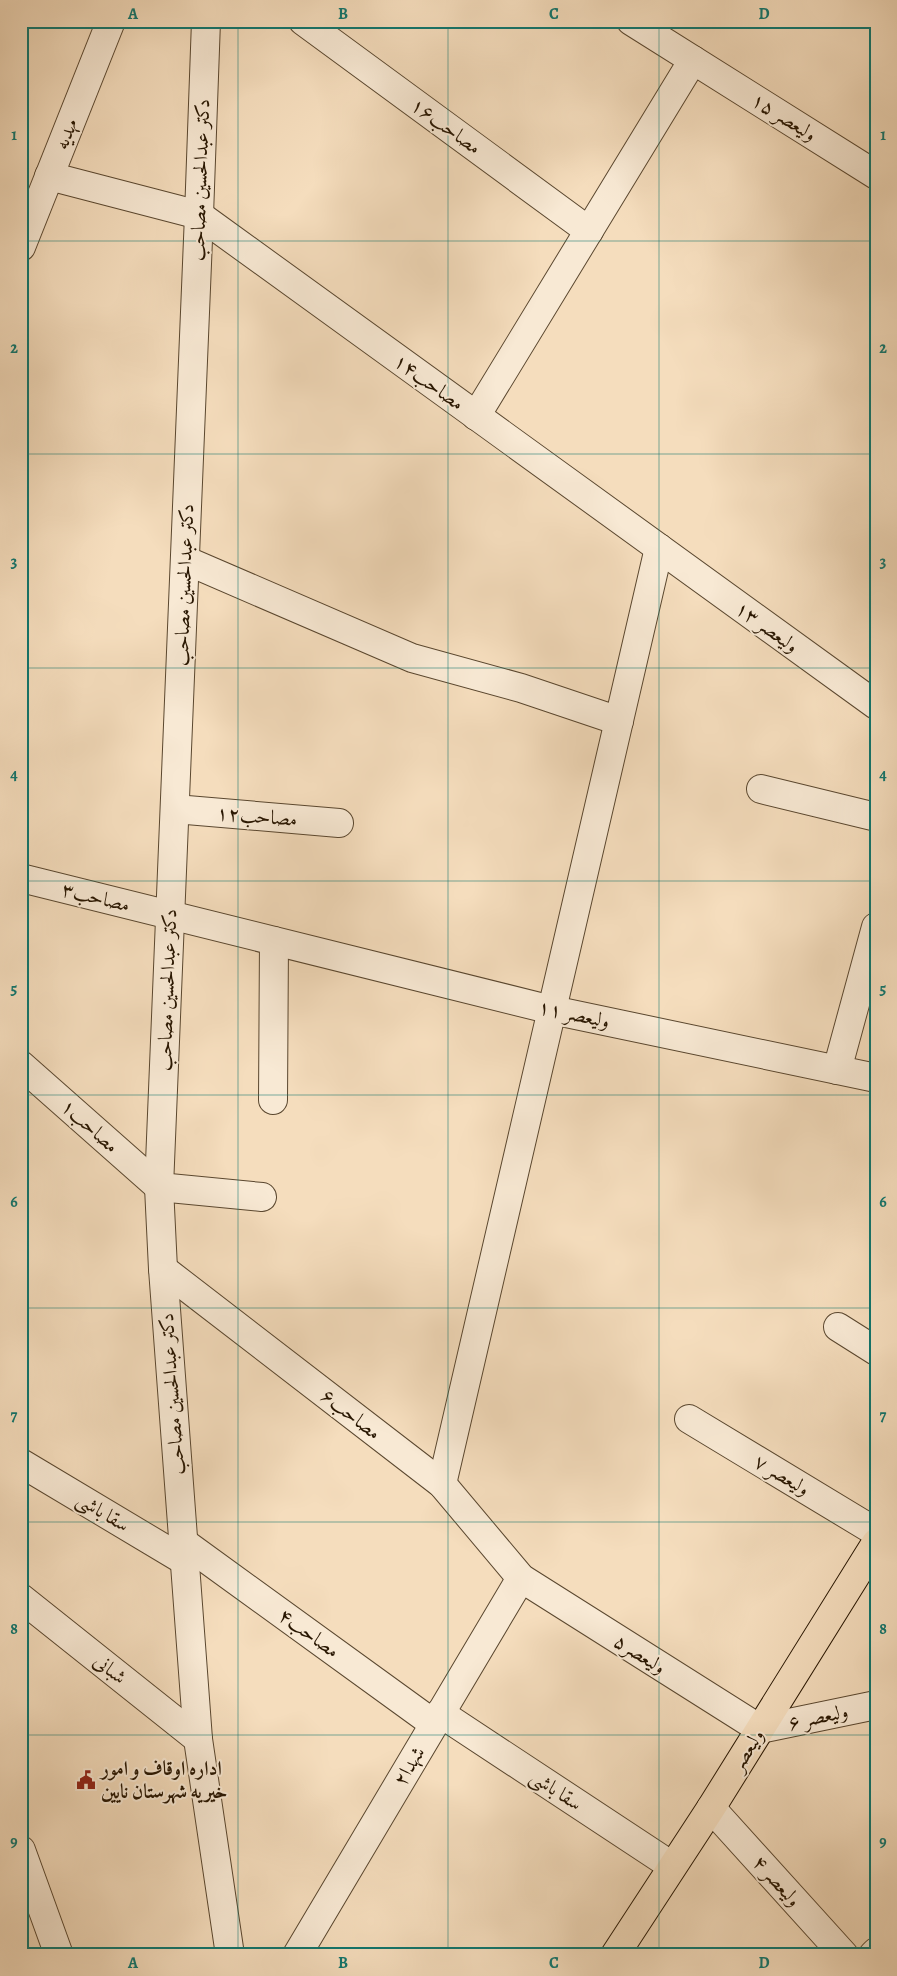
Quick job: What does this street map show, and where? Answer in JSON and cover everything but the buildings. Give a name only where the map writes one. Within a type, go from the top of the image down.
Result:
[{"type":"main road","name":"ولیعصر","points":[[615,1955],[711,1808],[876,1543]]},
{"type":"street","name":"مهدیه","points":[[21,247],[111,21]]},
{"type":"street","name":"دکتر عبدالحسین مصاحب","points":[[206,21],[200,215],[159,1187],[163,1269],[198,1739],[230,1955]]},
{"type":"street","name":"مصاحب۱۶","points":[[303,21],[589,231]]},
{"type":"street","name":"ولیعصر ۱۵","points":[[631,21],[876,175]]},
{"type":"street","points":[[476,416],[693,60]]},
{"type":"street","points":[[49,176],[200,215]]},
{"type":"street","name":"مصاحب۱۴","points":[[200,215],[659,548]]},
{"type":"street","points":[[442,1484],[659,548]]},
{"type":"street","name":"ولیعصر ۱۳","points":[[659,548],[876,705]]},
{"type":"street","points":[[185,560],[412,658],[521,688],[619,721]]},
{"type":"street","points":[[761,789],[876,816]]},
{"type":"street","name":"مصاحب۱۲","points":[[175,808],[339,823]]},
{"type":"street","name":"مصاحب۳","points":[[21,878],[274,941]]},
{"type":"street","points":[[837,1070],[876,927]]},
{"type":"street","points":[[273,1100],[274,941]]},
{"type":"street","name":"ولیعصر ۱۱","points":[[274,941],[552,1010],[876,1078]]},
{"type":"street","name":"مصاحب۱","points":[[21,1065],[159,1187]]},
{"type":"street","points":[[159,1187],[262,1197]]},
{"type":"street","name":"مصاحب۶","points":[[163,1269],[442,1484],[521,1578]]},
{"type":"street","points":[[838,1327],[876,1351]]},
{"type":"street","name":"ولیعصر ۷","points":[[689,1419],[876,1532]]},
{"type":"street","name":"سقا باشی","points":[[21,1463],[184,1551]]},
{"type":"street","name":"مصاحب۴","points":[[184,1551],[437,1719]]},
{"type":"street","name":"شهدا۲","points":[[297,1955],[521,1578]]},
{"type":"street","name":"ولیعصر۵","points":[[521,1578],[760,1729]]},
{"type":"street","name":"شبانی","points":[[21,1598],[198,1739]]},
{"type":"street","name":"ولیعصر ۶","points":[[760,1729],[876,1705]]},
{"type":"street","name":"سقا باشی","points":[[437,1719],[672,1866]]},
{"type":"street","name":"ولیعصر ۴","points":[[711,1808],[844,1955]]},
{"type":"street","points":[[21,1850],[59,1955]]},
{"type":"street","points":[[873,1955],[876,1952]]},
{"type":"place","name":"اداره اوقاف و امور خیریه شهرستان نایین","points":[[86,1780]]}]
